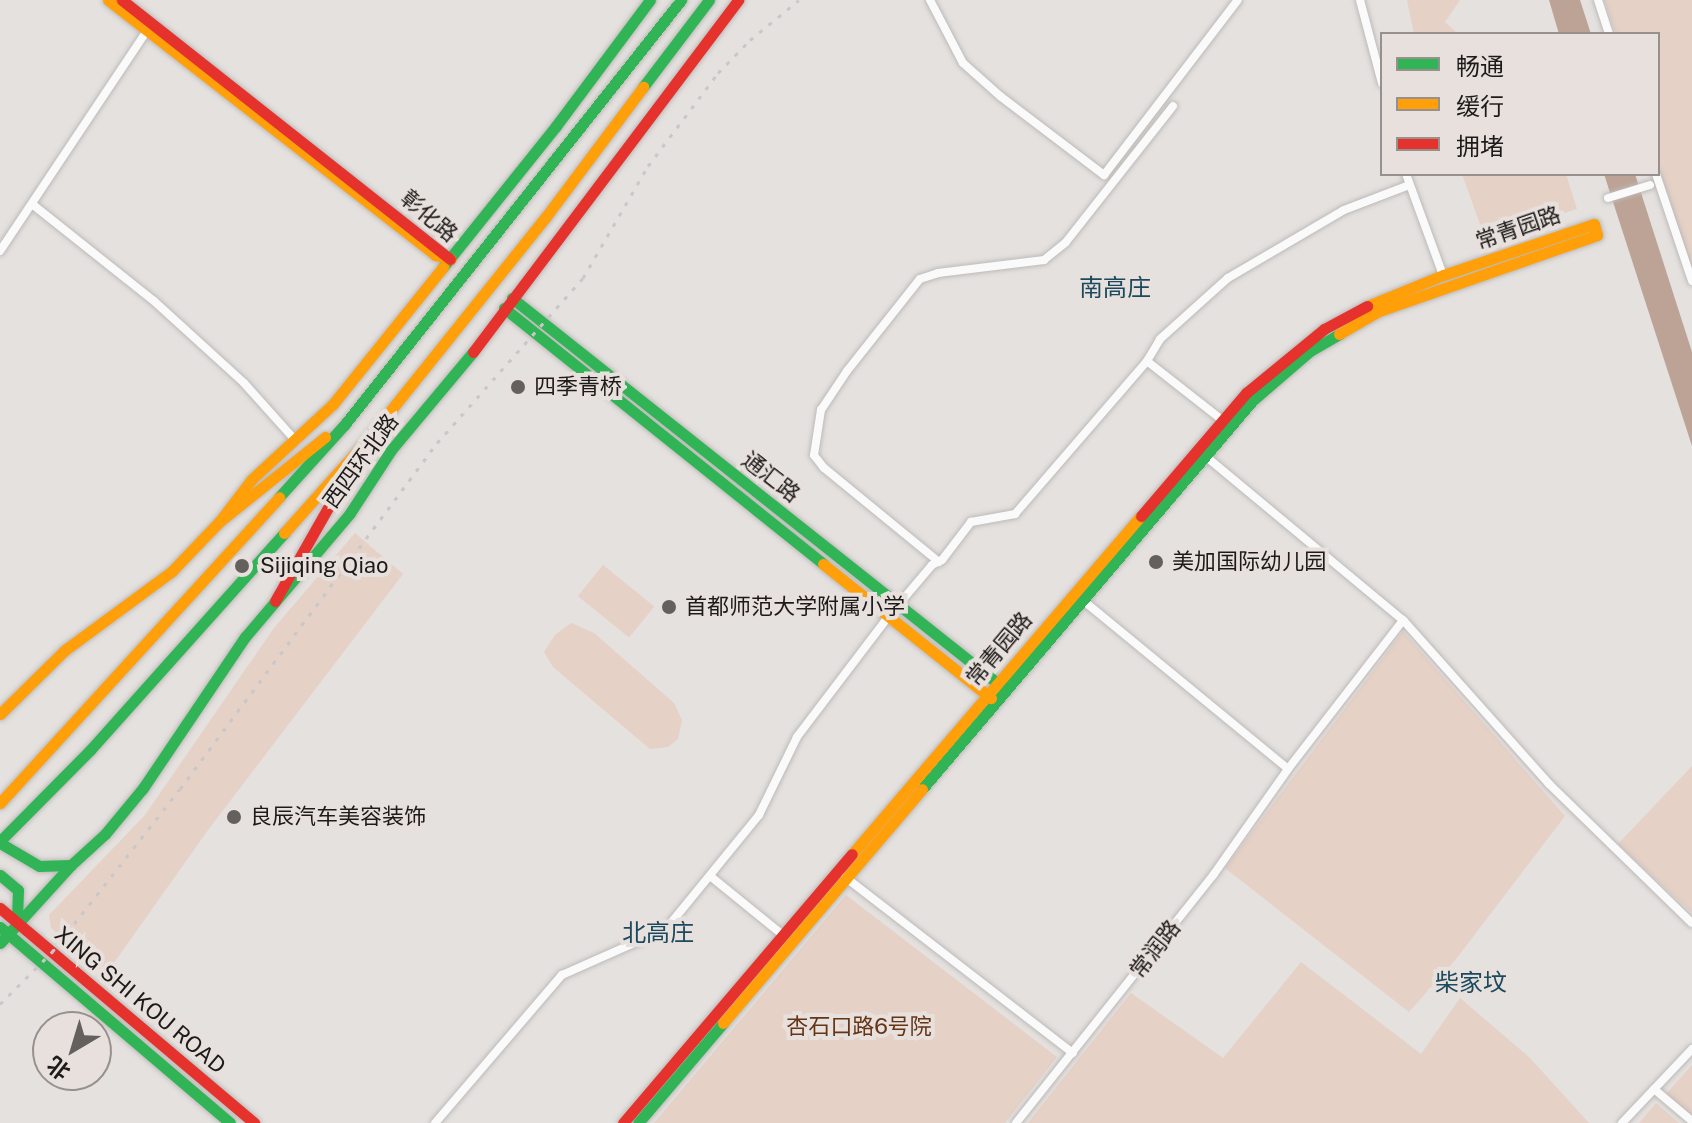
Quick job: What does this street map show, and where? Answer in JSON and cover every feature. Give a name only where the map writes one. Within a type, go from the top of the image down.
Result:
[{"type":"main road","name":"彰化路","points":[[108,0],[149,27],[450,259]]},
{"type":"main road","name":"彰化路","points":[[122,0],[149,27]]},
{"type":"main road","points":[[219,522],[252,479],[296,441],[346,390],[650,0]]},
{"type":"main road","name":"西四环北路","points":[[0,842],[91,749],[367,440],[545,218],[709,0]]},
{"type":"main road","points":[[696,18],[718,0]]},
{"type":"main road","name":"西四环北路","points":[[2,930],[17,922],[105,834],[143,788],[245,637],[350,513],[391,450],[512,298],[738,0]]},
{"type":"main road","name":"西四环北路","points":[[0,803],[70,730],[345,424],[679,2]]},
{"type":"main road","name":"常青园路","points":[[638,1123],[1222,420],[1278,365],[1324,329],[1443,275],[1594,224],[1597,235],[1460,280],[1379,311],[1347,328],[1283,372],[1077,596]]},
{"type":"main road","name":"通汇路","points":[[512,298],[1001,686]]},
{"type":"main road","name":"通汇路","points":[[504,308],[991,698]]},
{"type":"main road","points":[[0,714],[65,650],[172,571],[219,522],[301,453],[345,424]]},
{"type":"main road","points":[[275,601],[367,440]]},
{"type":"main road","name":"常青园路","points":[[623,1123],[991,698]]},
{"type":"main road","points":[[0,842],[15,855],[39,866],[71,865]]},
{"type":"main road","points":[[0,875],[18,890],[17,922]]},
{"type":"main road","name":"XING SHI KOU ROAD","points":[[0,908],[254,1123]]},
{"type":"main road","points":[[0,943],[2,930]]},
{"type":"main road","name":"XING SHI KOU ROAD","points":[[2,930],[230,1123]]},
{"type":"street","points":[[930,0],[963,63],[1024,116],[1104,175],[1238,0]]},
{"type":"street","points":[[1360,0],[1380,75]]},
{"type":"street","points":[[1598,0],[1608,32]]},
{"type":"street","points":[[0,251],[149,27]]},
{"type":"street","points":[[939,562],[824,468],[814,455],[821,410],[847,371],[920,279],[938,273],[1044,260],[1066,242],[1173,106]]},
{"type":"street","points":[[1407,176],[1443,275]]},
{"type":"street","points":[[1657,176],[1692,281]]},
{"type":"street","points":[[899,604],[971,522],[1015,514],[1147,361],[1160,339],[1228,278],[1344,210],[1409,185]]},
{"type":"street","points":[[1608,198],[1650,185]]},
{"type":"street","points":[[32,204],[165,312],[244,383],[296,441]]},
{"type":"street","points":[[1147,361],[1222,420]]},
{"type":"street","points":[[1204,455],[1403,620],[1549,784],[1692,923]]},
{"type":"street","points":[[1077,596],[1288,769]]},
{"type":"street","points":[[435,1123],[562,975],[666,929],[759,815],[797,737],[888,617]]},
{"type":"street","name":"常润路","points":[[1016,1123],[1214,874],[1288,769],[1403,620]]},
{"type":"street","points":[[710,876],[784,936]]},
{"type":"street","points":[[845,877],[1073,1053]]},
{"type":"street","points":[[1622,1123],[1692,1049]]},
{"type":"street","points":[[1654,1089],[1692,1121]]},
{"type":"green space","points":[[1407,0],[1460,0],[1445,22],[1456,32],[1414,32]]},
{"type":"green space","points":[[1604,0],[1692,0],[1692,275],[1660,172],[1660,32],[1615,32]]},
{"type":"green space","points":[[1463,176],[1567,176],[1577,209],[1485,238]]},
{"type":"green space","points":[[355,533],[403,574],[208,830],[106,974],[51,928],[49,915],[145,815],[274,628]]},
{"type":"green space","points":[[603,565],[654,607],[629,638],[578,596]]},
{"type":"green space","points":[[571,623],[594,633],[674,703],[682,720],[678,739],[668,747],[650,749],[553,667],[544,652],[555,635]]},
{"type":"green space","points":[[1403,631],[1565,816],[1456,959],[1409,1012],[1225,868]]},
{"type":"green space","points":[[1692,766],[1692,913],[1618,844]]},
{"type":"green space","name":"杏石口路6号院","points":[[846,895],[1057,1057],[1005,1123],[654,1123]]},
{"type":"green space","points":[[1301,962],[1421,1054],[1460,998],[1529,1057],[1589,1123],[1028,1123],[1131,993],[1223,1058]]},
{"type":"green space","points":[[1692,1065],[1692,1116],[1666,1094]]},
{"type":"green space","points":[[1656,1103],[1679,1123],[1639,1123]]},
{"type":"shaded area","points":[[1549,0],[1580,0],[1590,32],[1558,32]]},
{"type":"shaded area","points":[[1605,176],[1636,176],[1692,352],[1692,446]]},
{"type":"railway","points":[[0,1004],[52,952],[180,789],[437,443],[583,278],[648,166],[718,73],[750,40],[799,0]]},
{"type":"traffic: fast","points":[[443,267],[556,126],[650,0]]},
{"type":"traffic: fast","points":[[279,497],[345,424],[681,0]]},
{"type":"traffic: fast","points":[[643,87],[709,0]]},
{"type":"traffic: fast","points":[[512,298],[1001,686]]},
{"type":"traffic: fast","points":[[504,308],[823,564]]},
{"type":"traffic: fast","points":[[922,789],[1253,400],[1310,351],[1339,334]]},
{"type":"traffic: fast","points":[[0,943],[71,865],[105,834],[143,788],[245,637],[350,513],[391,450],[473,352]]},
{"type":"traffic: fast","points":[[0,841],[91,749],[284,533]]},
{"type":"traffic: fast","points":[[0,843],[39,866],[71,865]]},
{"type":"traffic: fast","points":[[0,875],[18,890],[17,922]]},
{"type":"traffic: fast","points":[[0,927],[230,1123]]},
{"type":"traffic: fast","points":[[638,1123],[723,1023]]},
{"type":"traffic: slow","points":[[108,0],[435,255],[450,259]]},
{"type":"traffic: slow","points":[[284,533],[367,440],[545,218],[643,87]]},
{"type":"traffic: slow","points":[[1339,334],[1379,311],[1597,235],[1594,224],[1443,275],[1367,306]]},
{"type":"traffic: slow","points":[[0,714],[65,650],[172,571],[219,522],[252,479],[333,404],[443,267]]},
{"type":"traffic: slow","points":[[219,522],[325,437]]},
{"type":"traffic: slow","points":[[0,803],[279,497]]},
{"type":"traffic: slow","points":[[852,854],[1141,516]]},
{"type":"traffic: slow","points":[[823,564],[991,698]]},
{"type":"traffic: slow","points":[[723,1023],[922,789]]},
{"type":"traffic: jam","points":[[122,0],[450,259]]},
{"type":"traffic: jam","points":[[473,352],[738,0]]},
{"type":"traffic: jam","points":[[1141,516],[1246,393],[1324,329],[1367,306]]},
{"type":"traffic: jam","points":[[275,601],[350,469]]},
{"type":"traffic: jam","points":[[623,1123],[852,854]]},
{"type":"traffic: jam","points":[[0,908],[254,1123]]},
{"type":"place","name":"四季青桥","points":[[518,387]]},
{"type":"place","name":"美加国际幼儿园","points":[[1156,562]]},
{"type":"place","name":"Sijiqing Qiao","points":[[242,566]]},
{"type":"place","name":"首都师范大学附属小学","points":[[669,607]]},
{"type":"place","name":"良辰汽车美容装饰","points":[[234,817]]},
{"type":"district","name":"南高庄","points":[[1115,288]]},
{"type":"district","name":"北高庄","points":[[658,933]]},
{"type":"district","name":"柴家坟","points":[[1471,983]]}]
